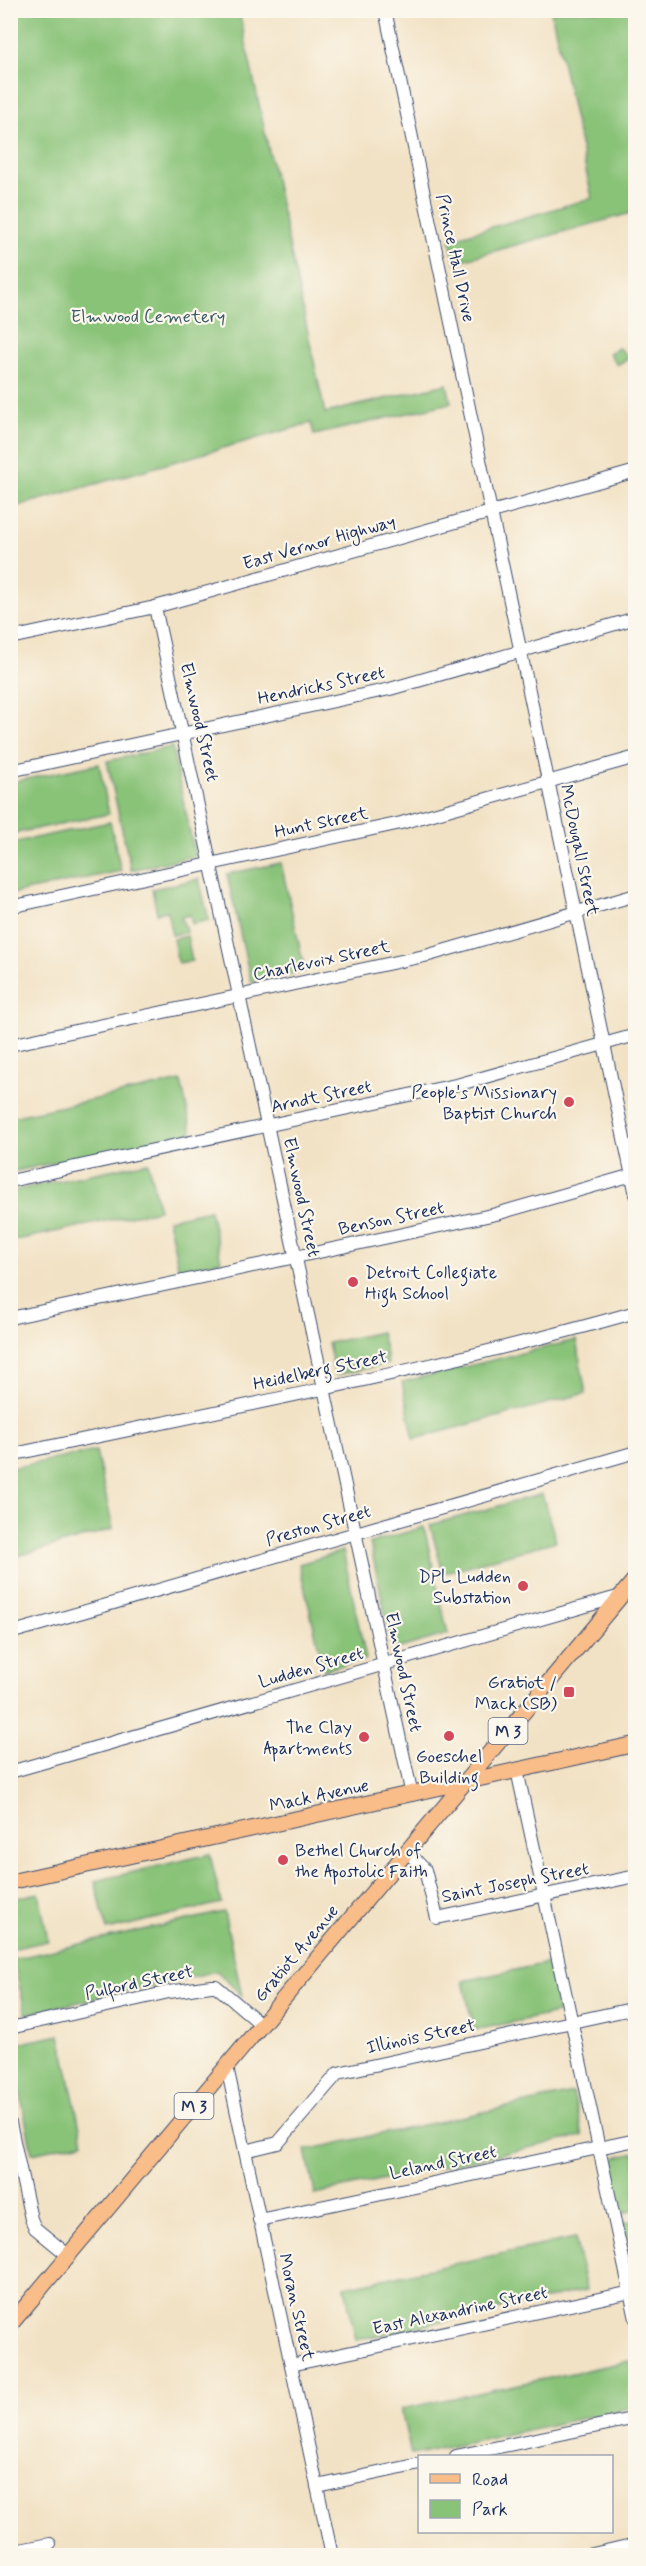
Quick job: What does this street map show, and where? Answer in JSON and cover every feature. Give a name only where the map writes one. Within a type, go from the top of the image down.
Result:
[{"type":"main road","name":"Gratiot Avenue","points":[[10,2325],[636,1578]]},
{"type":"main road","name":"Mack Avenue","points":[[10,1882],[636,1744]]},
{"type":"street","name":"Prince Hall Drive","points":[[385,10],[491,513]]},
{"type":"street","name":"East Vernor Highway","points":[[10,638],[155,607],[636,471]]},
{"type":"street","name":"McDougall Street","points":[[491,513],[636,1195]]},
{"type":"street","name":"Elmwood Street","points":[[155,607],[241,995],[412,1795]]},
{"type":"street","name":"Hendricks Street","points":[[10,771],[390,689],[636,618]]},
{"type":"street","name":"Hunt Street","points":[[10,906],[401,824],[636,757]]},
{"type":"street","name":"Charlevoix Street","points":[[10,1045],[446,950],[636,896]]},
{"type":"street","name":"Arndt Street","points":[[10,1181],[460,1084],[636,1035]]},
{"type":"street","name":"Benson Street","points":[[10,1318],[496,1214],[633,1174]]},
{"type":"street","name":"Heidelberg Street","points":[[10,1455],[325,1388],[516,1344],[636,1312]]},
{"type":"street","name":"Preston Street","points":[[10,1633],[636,1452]]},
{"type":"street","name":"Ludden Street","points":[[10,1772],[621,1596]]},
{"type":"street","points":[[518,1770],[598,2148],[633,2292],[636,2319]]},
{"type":"street","name":"Saint Joseph Street","points":[[407,1851],[425,1870],[437,1918],[636,1876]]},
{"type":"street","name":"Pulford Street","points":[[10,2028],[169,1992],[216,1986],[261,2025]]},
{"type":"street","name":"Illinois Street","points":[[245,2151],[278,2143],[338,2073],[636,2008]]},
{"type":"street","name":"Moran Street","points":[[226,2067],[332,2556]]},
{"type":"street","points":[[10,2123],[15,2167],[31,2219],[35,2228],[69,2256]]},
{"type":"street","name":"Leland Street","points":[[259,2220],[636,2140]]},
{"type":"street","name":"East Alexandrine Street","points":[[291,2365],[633,2292]]},
{"type":"street","points":[[465,2455],[636,2418]]},
{"type":"street","points":[[317,2486],[418,2464]]},
{"type":"street","points":[[10,2552],[50,2544]]},
{"type":"street","points":[[584,2556],[636,2544]]},
{"type":"green space","name":"Elmwood Cemetery","points":[[11,10],[239,11],[325,413],[447,384],[451,403],[314,435],[311,423],[11,508]]},
{"type":"green space","points":[[551,11],[635,11],[635,212],[455,262],[450,239],[592,198]]},
{"type":"green space","points":[[619,348],[627,355],[627,359],[617,365],[609,353]]},
{"type":"green space","points":[[172,747],[195,856],[131,870],[107,761]]},
{"type":"green space","points":[[99,764],[109,814],[11,834],[11,782]]},
{"type":"green space","points":[[110,822],[121,871],[11,894],[11,843]]},
{"type":"green space","points":[[281,863],[305,971],[251,982],[227,874]]},
{"type":"green space","points":[[199,879],[209,920],[192,924],[190,915],[181,917],[187,932],[172,935],[167,911],[157,913],[152,889]]},
{"type":"green space","points":[[187,936],[192,961],[178,963],[173,939]]},
{"type":"green space","points":[[181,1081],[192,1133],[11,1172],[11,1117]]},
{"type":"green space","points":[[148,1162],[159,1210],[11,1241],[11,1191]]},
{"type":"green space","points":[[210,1210],[221,1261],[179,1270],[168,1219]]},
{"type":"green space","points":[[381,1332],[388,1364],[335,1375],[328,1343]]},
{"type":"green space","points":[[576,1340],[586,1393],[414,1439],[402,1382]]},
{"type":"green space","points":[[96,1451],[113,1529],[11,1558],[11,1468]]},
{"type":"green space","points":[[542,1494],[556,1541],[443,1573],[430,1525]]},
{"type":"green space","points":[[424,1527],[448,1634],[393,1650],[370,1543]]},
{"type":"green space","points":[[343,1551],[366,1659],[324,1670],[299,1564]]},
{"type":"green space","points":[[210,1854],[221,1903],[107,1930],[95,1881]]},
{"type":"green space","points":[[39,1893],[48,1941],[11,1949],[11,1899]]},
{"type":"green space","points":[[224,1912],[242,1996],[217,1971],[26,2014],[13,1959]]},
{"type":"green space","points":[[548,1963],[558,2013],[474,2030],[463,1981]]},
{"type":"green space","points":[[60,2035],[83,2142],[32,2153],[11,2045]]},
{"type":"green space","points":[[573,2093],[583,2136],[315,2194],[306,2150]]},
{"type":"green space","points":[[635,2153],[635,2210],[622,2213],[610,2159]]},
{"type":"green space","points":[[635,2221],[636,2280],[623,2223]]},
{"type":"green space","points":[[575,2238],[586,2290],[356,2340],[345,2287]]},
{"type":"green space","points":[[630,2361],[635,2387],[635,2407],[411,2455],[401,2409]]},
{"type":"place","name":"People's Missionary Baptist Church","points":[[569,1102]]},
{"type":"place","name":"Detroit Collegiate High School","points":[[353,1282]]},
{"type":"place","name":"DPL Ludden Substation","points":[[523,1586]]},
{"type":"place","name":"Gratiot / Mack (SB)","points":[[569,1692]]},
{"type":"place","name":"Goeschel Building","points":[[449,1736]]},
{"type":"place","name":"The Clay Apartments","points":[[364,1737]]},
{"type":"place","name":"Bethel Church of the Apostolic Faith","points":[[283,1860]]}]
